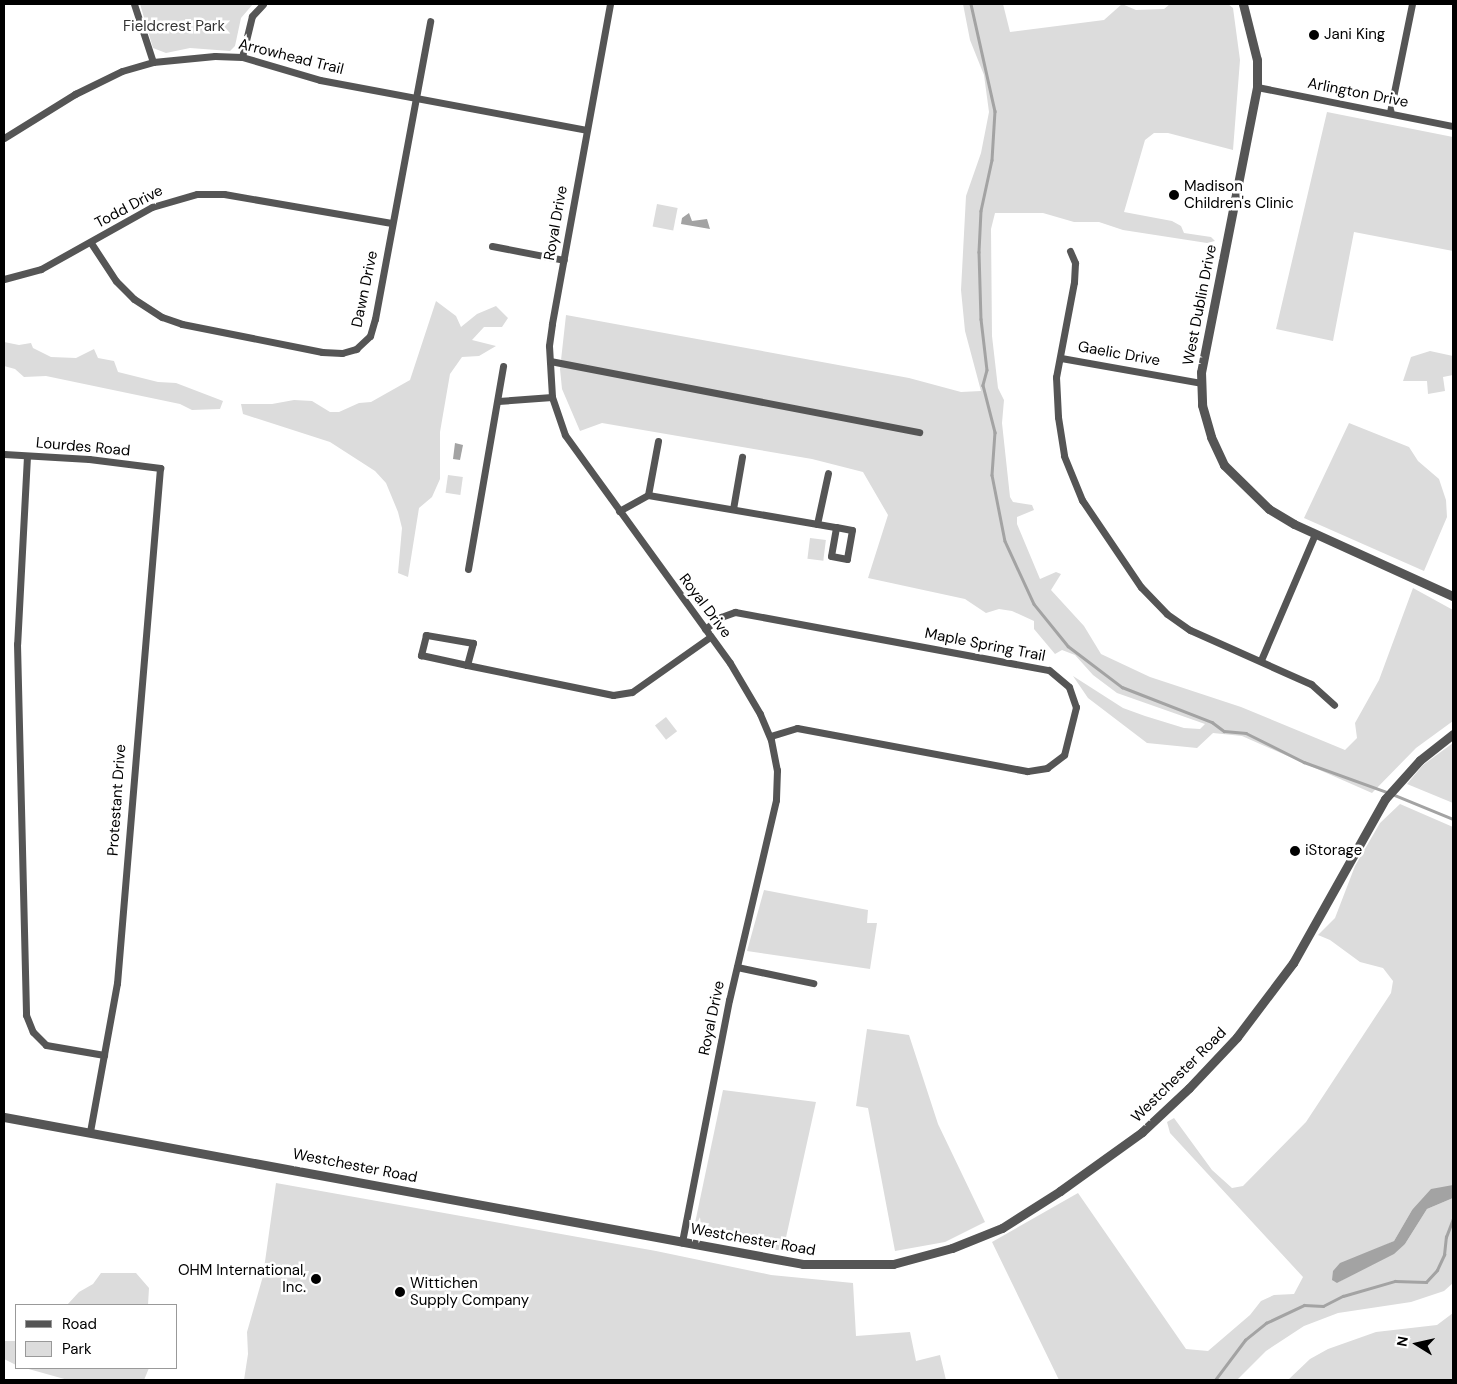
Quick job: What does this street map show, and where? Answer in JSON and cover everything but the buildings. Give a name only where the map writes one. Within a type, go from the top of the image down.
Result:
[{"type":"street","points":[[134,4],[153,62]]},
{"type":"street","points":[[242,57],[252,16],[263,4]]},
{"type":"street","name":"Royal Drive","points":[[610,4],[551,331],[552,397],[565,435],[740,680],[770,736],[777,770],[776,800],[737,968],[682,1242]]},
{"type":"street","name":"West Dublin Drive","points":[[1243,4],[1256,60],[1257,87],[1205,346],[1201,384],[1207,421],[1224,465],[1269,509],[1315,534],[1453,596]]},
{"type":"street","points":[[1390,112],[1412,4]]},
{"type":"street","name":"Dawn Drive","points":[[91,243],[116,281],[134,299],[162,317],[182,324],[342,353],[356,349],[370,336],[430,21]]},
{"type":"street","name":"Arrowhead Trail","points":[[4,138],[75,94],[122,71],[153,62],[190,57],[242,57],[320,80],[586,130]]},
{"type":"street","name":"Arlington Drive","points":[[1257,87],[1453,126]]},
{"type":"street","name":"Todd Drive","points":[[4,279],[41,269],[91,243],[152,207],[196,194],[224,194],[392,223]]},
{"type":"street","points":[[492,246],[564,260]]},
{"type":"street","points":[[1070,251],[1075,263],[1074,282],[1056,377],[1057,407],[1064,456],[1082,500],[1111,546],[1141,587],[1167,614],[1190,630],[1261,660],[1311,684],[1334,706]]},
{"type":"street","name":"Gaelic Drive","points":[[1061,358],[1201,384]]},
{"type":"street","points":[[550,361],[919,432]]},
{"type":"street","points":[[468,569],[503,366]]},
{"type":"street","points":[[498,401],[552,397]]},
{"type":"street","points":[[648,494],[658,441]]},
{"type":"street","name":"Lourdes Road","points":[[4,454],[160,468]]},
{"type":"street","points":[[27,456],[17,644],[26,1015],[33,1032],[46,1044],[104,1055]]},
{"type":"street","points":[[733,509],[742,457]]},
{"type":"street","name":"Protestant Drive","points":[[90,1132],[117,983],[160,468]]},
{"type":"street","points":[[817,524],[828,473]]},
{"type":"street","points":[[619,511],[648,494],[817,524],[836,527],[852,530],[847,559],[831,556],[836,527]]},
{"type":"street","points":[[1261,660],[1315,534]]},
{"type":"street","name":"Maple Spring Trail","points":[[704,629],[721,617],[735,612],[1049,670],[1069,687],[1076,707],[1064,755],[1047,768],[1027,771],[797,728],[770,736]]},
{"type":"street","points":[[467,665],[473,643],[426,635],[421,655],[467,665],[613,695],[632,692],[710,636]]},
{"type":"street","name":"Westchester Road","points":[[4,1117],[803,1264],[893,1264],[952,1248],[1002,1228],[1060,1191],[1142,1132],[1237,1037],[1293,963],[1384,799],[1420,760],[1453,734]]},
{"type":"street","points":[[737,968],[813,983]]},
{"type":"green space","name":"Fieldcrest Park","points":[[140,4],[253,4],[241,18],[235,46],[230,51],[190,48],[166,53],[153,48]]},
{"type":"green space","points":[[963,4],[1003,4],[1010,32],[1104,20],[1122,4],[1136,10],[1164,9],[1170,4],[1228,4],[1233,8],[1240,60],[1233,150],[1168,133],[1154,133],[1145,140],[1124,212],[1172,221],[1181,226],[1184,233],[1211,237],[1215,241],[1207,243],[1123,230],[1099,222],[1074,222],[1043,213],[995,213],[991,229],[992,336],[998,388],[1004,400],[1002,423],[1010,497],[1013,502],[1032,505],[1034,510],[1017,517],[1017,524],[1040,579],[1056,572],[1061,574],[1051,590],[1084,626],[1101,654],[1150,677],[1241,707],[1345,750],[1357,738],[1355,723],[1379,680],[1413,588],[1453,610],[1453,721],[1416,748],[1372,793],[1242,736],[1213,733],[1197,748],[1147,743],[1088,698],[1073,676],[1123,708],[1145,716],[1184,728],[1200,729],[1205,724],[1117,693],[1093,675],[1075,655],[1062,650],[1055,654],[1034,629],[1034,621],[1012,611],[999,609],[986,613],[965,599],[868,578],[888,515],[863,472],[812,459],[602,423],[580,431],[562,389],[560,369],[566,315],[909,378],[961,392],[981,391],[965,331],[961,290],[966,196],[981,153],[989,112],[984,75],[970,40]]},
{"type":"green space","points":[[1327,112],[1453,137],[1453,251],[1354,232],[1333,341],[1276,329]]},
{"type":"green space","points":[[657,204],[678,208],[673,231],[653,227]]},
{"type":"green space","points":[[436,301],[456,316],[461,327],[477,314],[496,306],[508,318],[502,327],[484,327],[472,340],[496,346],[479,356],[462,357],[450,374],[440,432],[440,479],[432,497],[419,508],[408,577],[398,573],[402,528],[398,512],[386,483],[375,471],[330,442],[243,414],[241,404],[272,404],[294,400],[312,401],[330,412],[339,412],[359,403],[371,402],[410,380]]},
{"type":"green space","points":[[4,342],[19,345],[31,343],[33,348],[51,357],[76,358],[94,349],[98,358],[114,361],[118,372],[158,382],[176,383],[223,401],[220,409],[192,410],[180,404],[46,376],[24,377],[15,369],[4,366]]},
{"type":"green space","points":[[1430,351],[1453,356],[1453,375],[1443,377],[1445,391],[1428,394],[1427,381],[1403,381],[1411,357]]},
{"type":"green space","points":[[1349,423],[1409,447],[1418,461],[1439,479],[1446,500],[1447,517],[1424,571],[1304,518]]},
{"type":"green space","points":[[448,475],[463,477],[460,495],[445,493]]},
{"type":"green space","points":[[810,538],[826,540],[823,561],[807,559]]},
{"type":"green space","points":[[666,717],[677,731],[666,740],[655,726]]},
{"type":"green space","points":[[1453,743],[1453,803],[1407,784],[1423,765]]},
{"type":"green space","points":[[1400,804],[1453,827],[1453,1185],[1412,1210],[1394,1241],[1370,1252],[1337,1283],[1405,1244],[1427,1209],[1453,1198],[1453,1283],[1444,1291],[1411,1302],[1338,1313],[1304,1326],[1266,1351],[1237,1380],[1059,1380],[992,1242],[1078,1193],[1186,1349],[1208,1351],[1250,1315],[1261,1301],[1274,1295],[1294,1294],[1303,1277],[1170,1133],[1167,1122],[1174,1118],[1212,1170],[1232,1188],[1243,1186],[1306,1122],[1391,993],[1393,981],[1383,968],[1360,962],[1330,940],[1318,935],[1335,918],[1355,866],[1380,823]]},
{"type":"green space","points":[[764,890],[868,910],[867,923],[877,923],[870,969],[747,951]]},
{"type":"green space","points":[[867,1029],[909,1035],[938,1124],[985,1222],[945,1242],[895,1251],[868,1108],[856,1106]]},
{"type":"green space","points":[[723,1090],[816,1102],[783,1251],[702,1237],[695,1223]]},
{"type":"green space","points":[[276,1183],[656,1251],[771,1275],[853,1283],[856,1336],[910,1332],[916,1361],[940,1355],[946,1380],[244,1380],[248,1354],[247,1332],[263,1276]]},
{"type":"green space","points":[[101,1273],[136,1273],[149,1288],[148,1304],[68,1304],[79,1292],[93,1284]]},
{"type":"green space","points":[[1453,1313],[1453,1380],[1288,1380],[1310,1359],[1328,1349],[1376,1332],[1437,1325]]},
{"type":"green space","points":[[4,1341],[15,1341],[15,1364],[4,1359]]},
{"type":"green space","points":[[29,1369],[149,1369],[144,1380],[68,1380]]},
{"type":"shaded area","points":[[689,213],[692,221],[707,219],[710,229],[681,224],[682,218]]},
{"type":"shaded area","points":[[455,443],[463,445],[460,460],[453,459]]},
{"type":"shaded area","points":[[1453,1185],[1453,1198],[1427,1209],[1405,1244],[1394,1254],[1337,1283],[1332,1280],[1333,1271],[1340,1263],[1394,1241],[1412,1210],[1431,1189]]},
{"type":"waterway","points":[[971,4],[995,111],[992,160],[981,211],[979,252],[981,319],[987,370],[983,385],[995,432],[992,475],[1005,541],[1034,604],[1068,646],[1122,687],[1212,722],[1224,731],[1246,733],[1304,762],[1387,792]]},
{"type":"waterway","points":[[1392,794],[1453,819]]},
{"type":"waterway","points":[[1215,1380],[1245,1340],[1266,1323],[1304,1305],[1323,1306],[1343,1296],[1395,1281],[1426,1282],[1437,1270],[1444,1255],[1446,1237],[1453,1219]]},
{"type":"place","name":"Jani King","points":[[1314,35]]},
{"type":"place","name":"Madison Children's Clinic","points":[[1174,195]]},
{"type":"place","name":"iStorage","points":[[1295,851]]},
{"type":"place","name":"OHM International, Inc.","points":[[316,1279]]},
{"type":"place","name":"Wittichen Supply Company","points":[[400,1292]]}]
